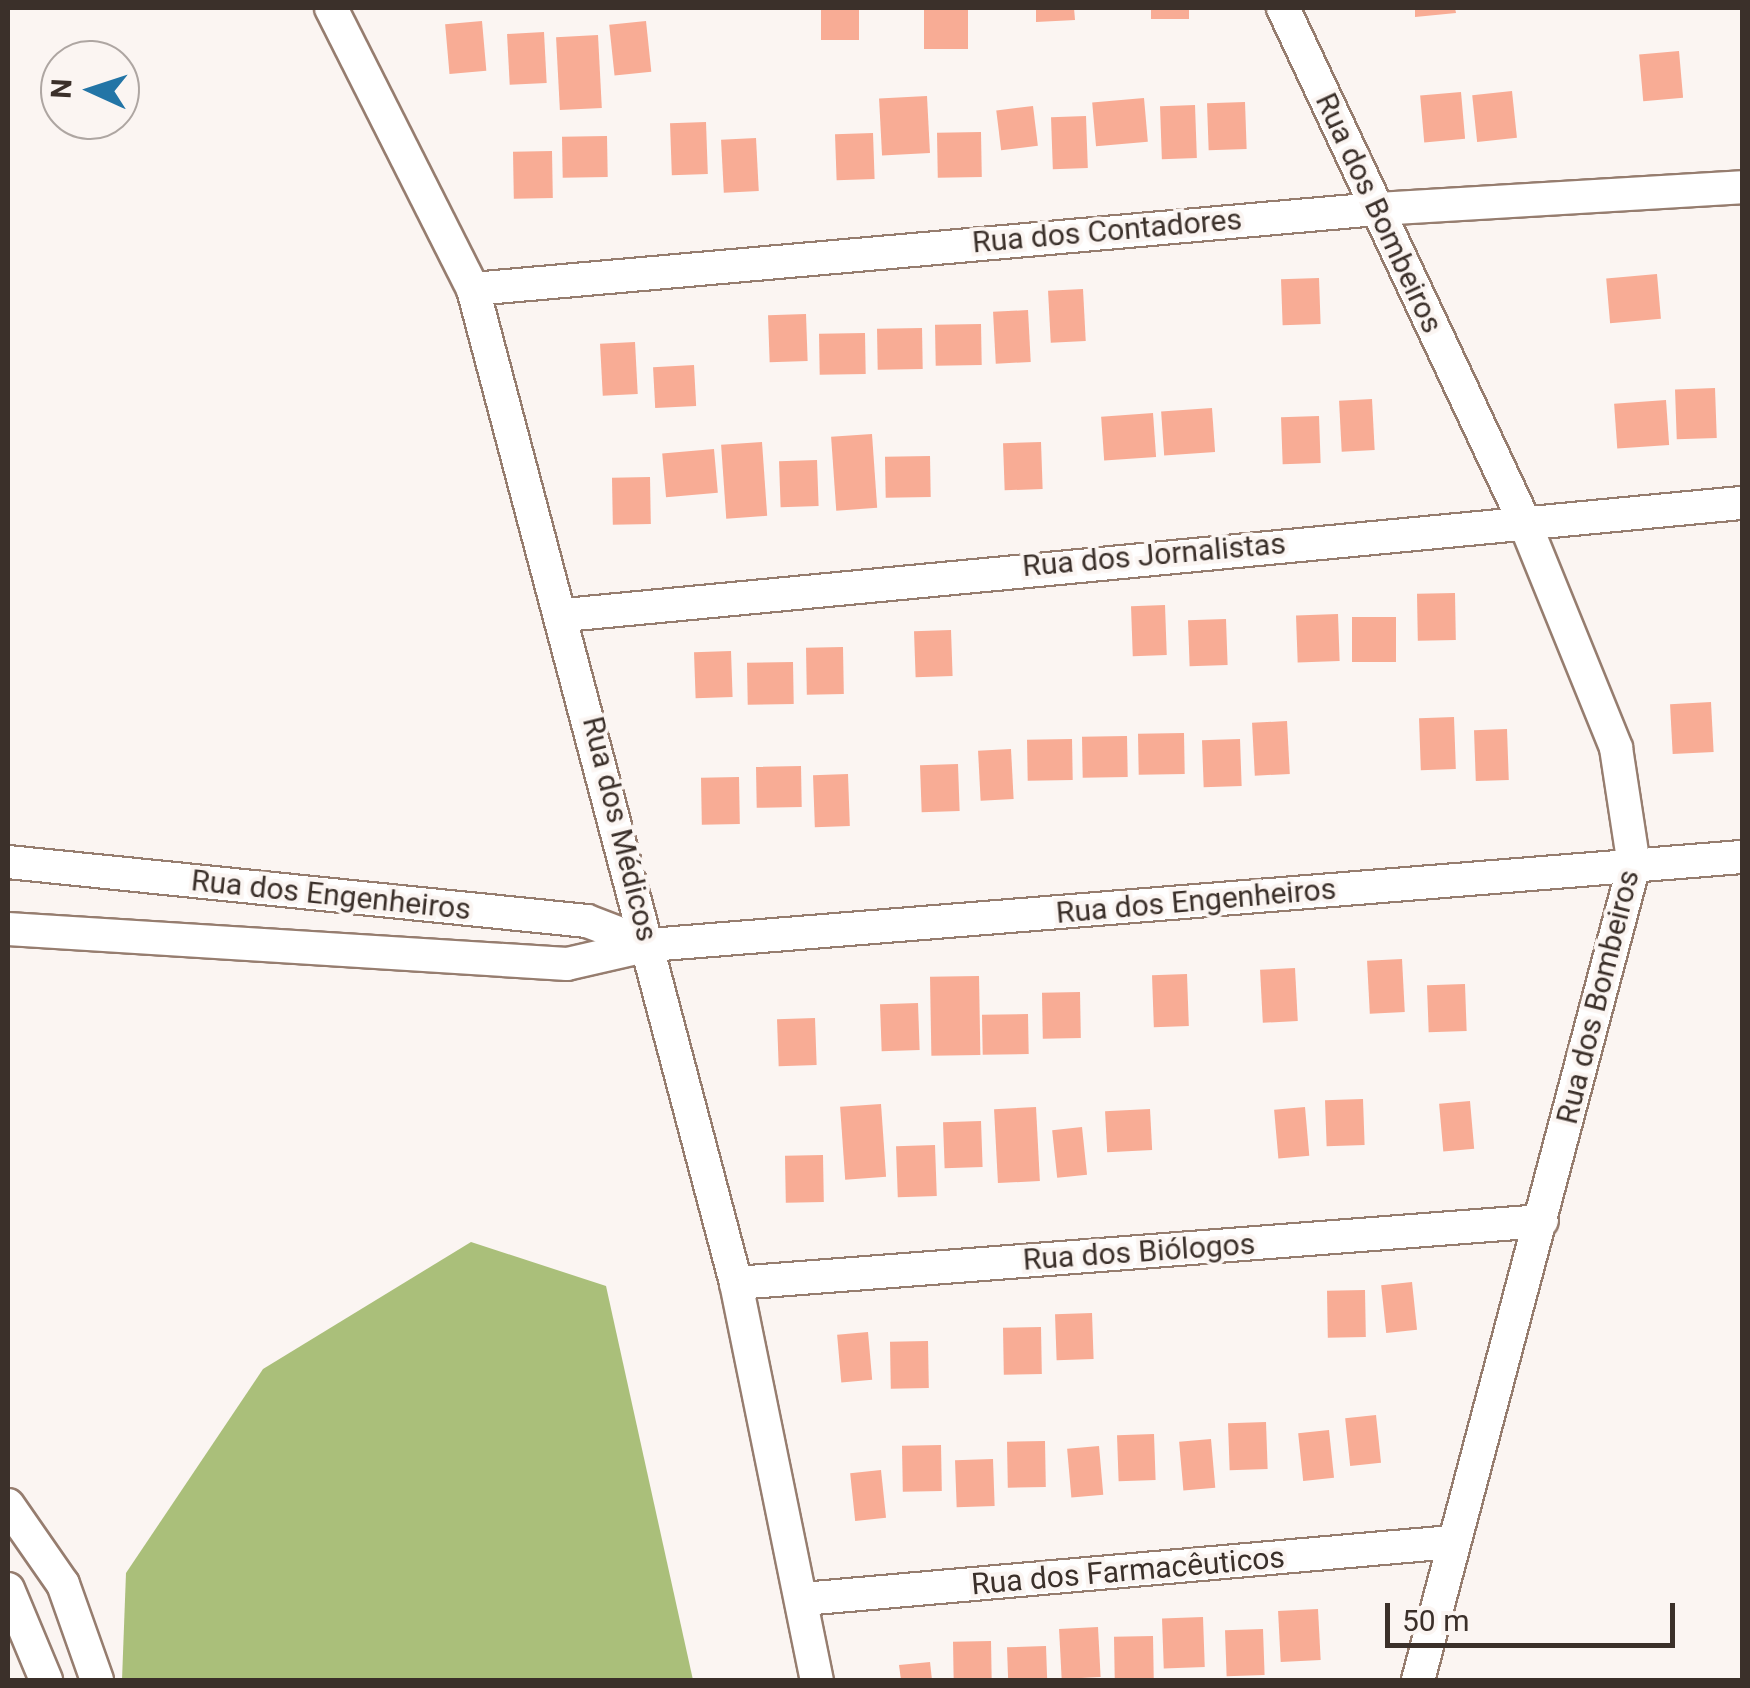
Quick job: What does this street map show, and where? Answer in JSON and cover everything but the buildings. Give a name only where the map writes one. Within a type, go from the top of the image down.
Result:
[{"type":"street","name":"Rua dos Médicos","points":[[332,8],[473,289],[565,615],[736,1283],[804,1599],[817,1680]]},
{"type":"street","name":"Rua dos Bombeiros","points":[[1283,8],[1524,521],[1616,748],[1634,865],[1418,1680]]},
{"type":"street","name":"Rua dos Contadores","points":[[473,289],[1377,209],[1742,186]]},
{"type":"street","name":"Rua dos Jornalistas","points":[[565,615],[1742,503]]},
{"type":"street","name":"Rua dos Engenheiros","points":[[8,929],[567,964],[650,945],[1742,857]]},
{"type":"street","name":"Rua dos Engenheiros","points":[[8,862],[587,921],[650,945]]},
{"type":"street","name":"Rua dos Biólogos","points":[[736,1283],[1542,1221]]},
{"type":"street","points":[[8,1505],[48,1557],[71,1606],[97,1680]]},
{"type":"street","name":"Rua dos Farmacêuticos","points":[[804,1599],[1452,1542]]},
{"type":"street","points":[[12,1601],[48,1557]]},
{"type":"street","points":[[12,1601],[71,1606]]},
{"type":"street","points":[[12,1601],[46,1680]]},
{"type":"green space","points":[[471,1242],[606,1286],[693,1680],[122,1680],[126,1573],[263,1369]]}]
